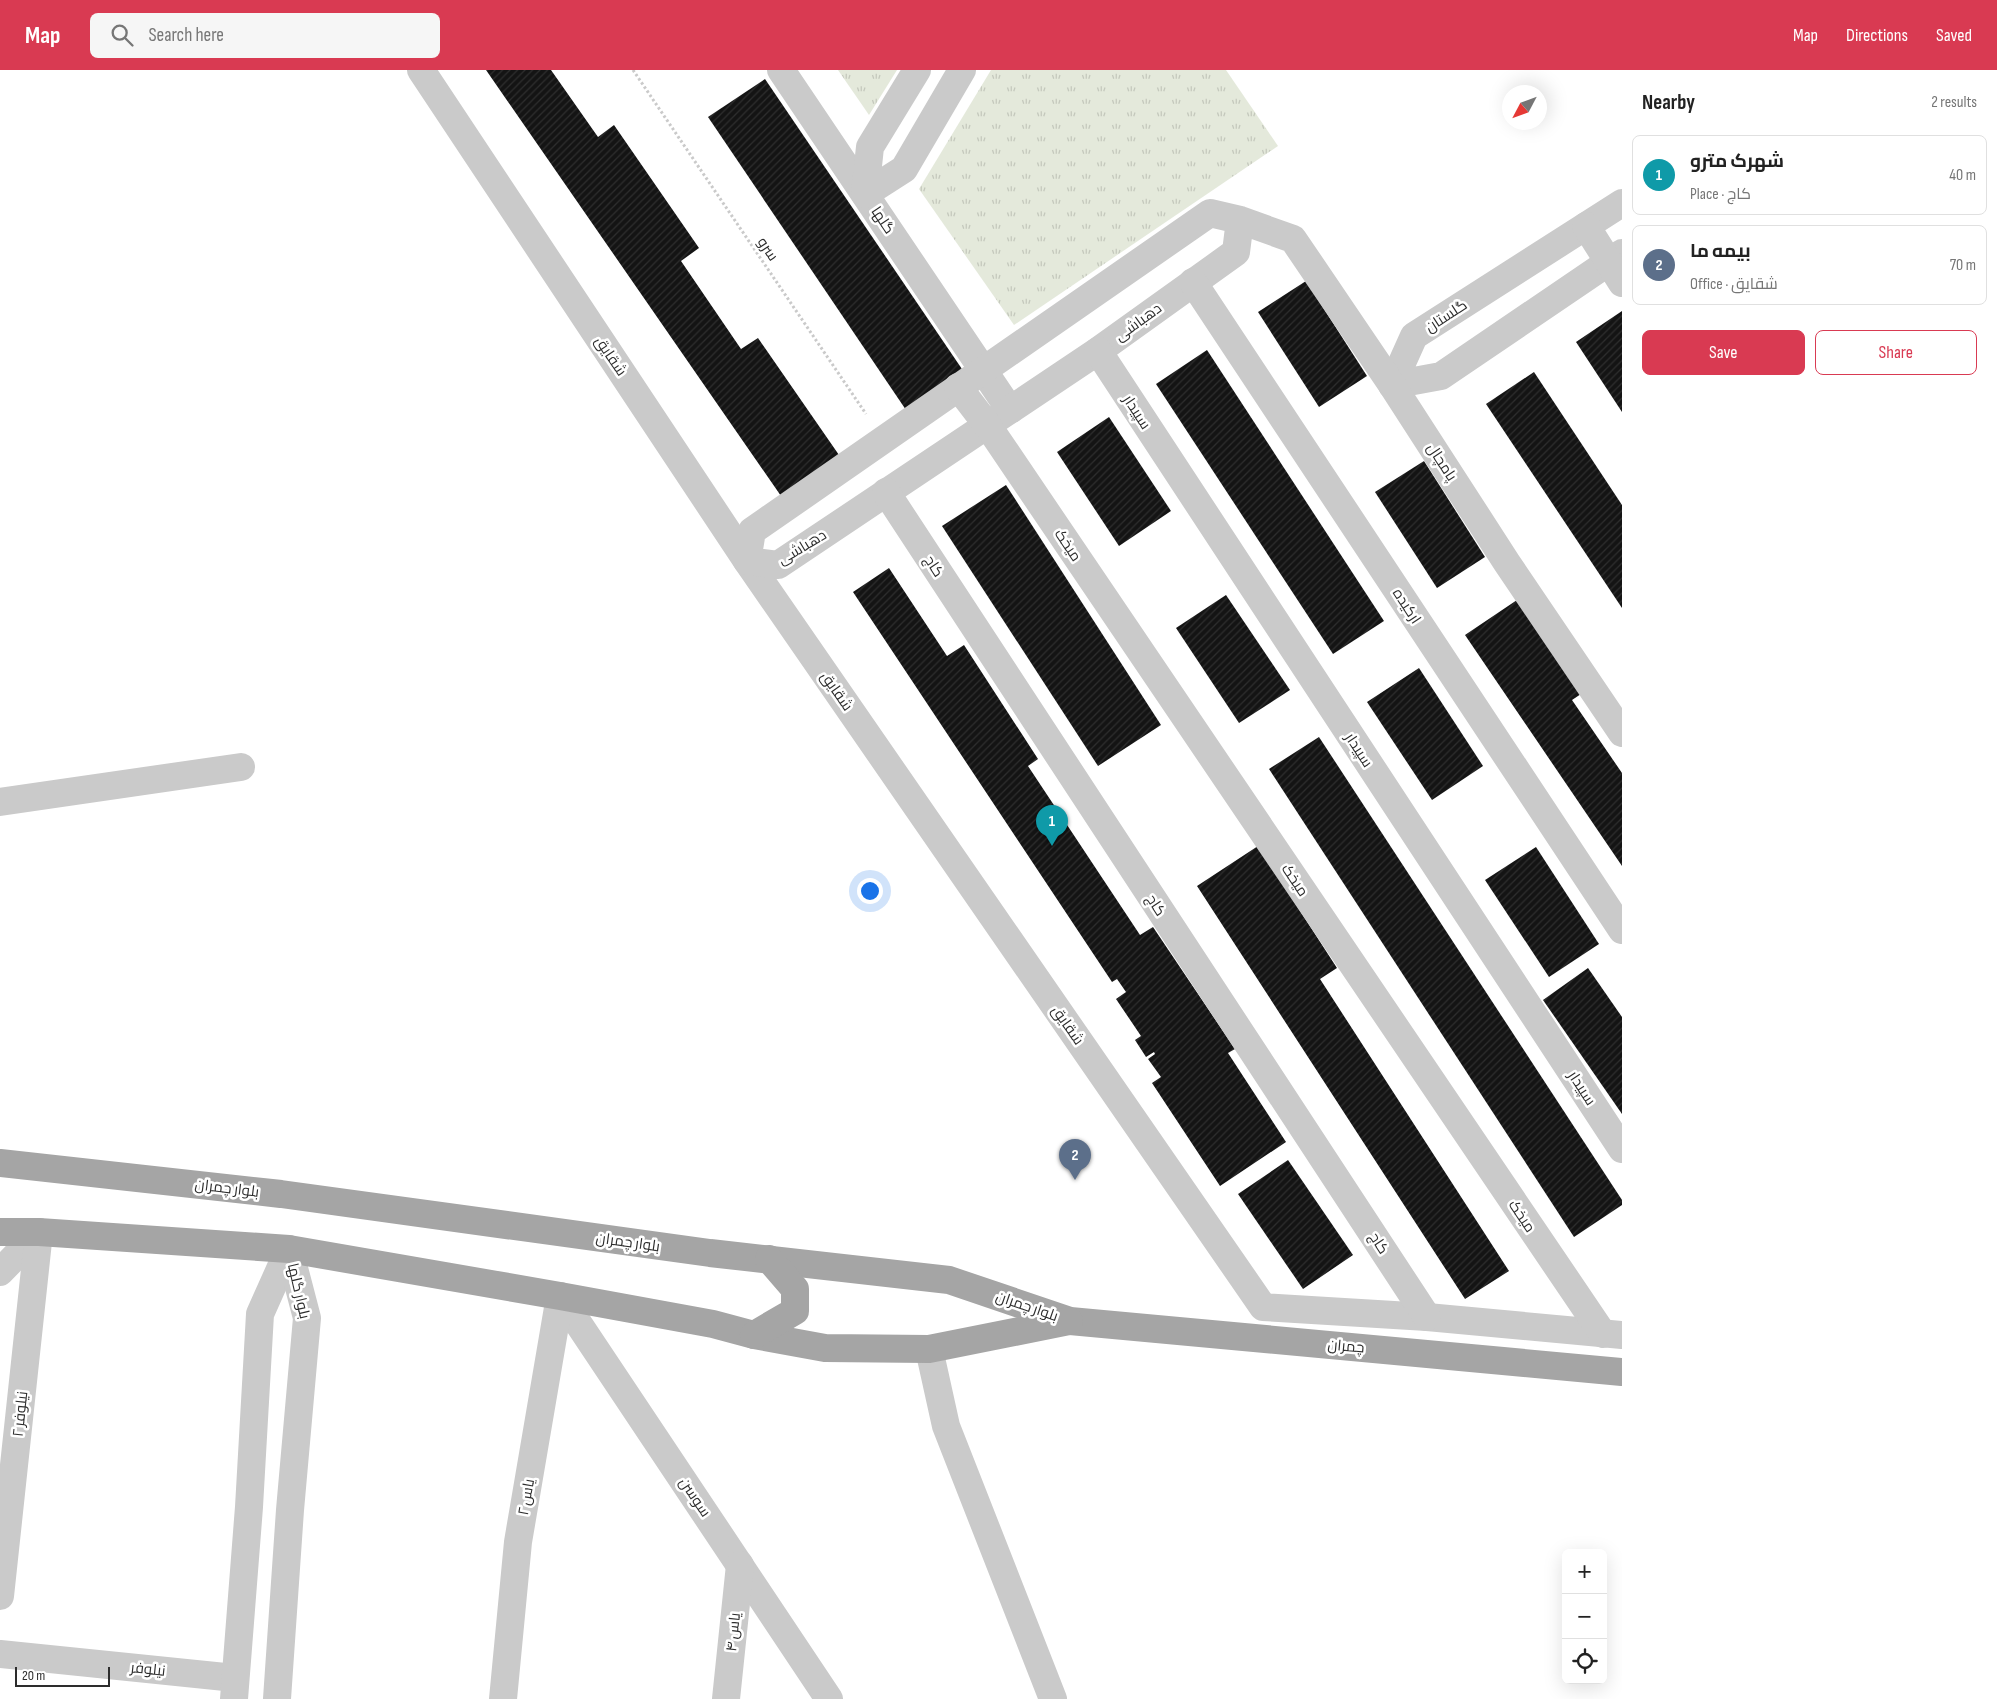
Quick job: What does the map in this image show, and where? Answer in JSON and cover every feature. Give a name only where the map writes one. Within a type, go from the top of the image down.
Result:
[{"type":"main road","name":"بلوار چمران","points":[[0,1163],[272,1193],[574,1235],[949,1280],[1070,1320]]},
{"type":"main road","name":"بلوار چمران","points":[[0,1232],[39,1232],[289,1249],[713,1324],[754,1335],[825,1348],[929,1349],[1070,1320]]},
{"type":"main road","points":[[754,1335],[795,1311],[795,1289],[769,1259]]},
{"type":"main road","name":"چمران","points":[[1070,1320],[1622,1372]]},
{"type":"street","name":"شقایق","points":[[421,70],[748,561],[1263,1307],[1427,1318]]},
{"type":"street","name":"گلها","points":[[782,70],[1010,410]]},
{"type":"street","points":[[865,194],[870,147],[917,70]]},
{"type":"street","points":[[865,194],[904,169],[962,70]]},
{"type":"street","name":"گلستان","points":[[1392,386],[1414,336],[1622,203]]},
{"type":"street","points":[[748,561],[752,531],[958,387],[1210,213],[1240,220]]},
{"type":"street","name":"دهباشی","points":[[748,561],[778,565],[1098,351],[1236,252],[1240,220]]},
{"type":"street","name":"پامچال","points":[[1240,220],[1294,239],[1507,563],[1622,733]]},
{"type":"street","points":[[1392,386],[1441,376],[1617,266],[1586,226]]},
{"type":"street","name":"ارکیده","points":[[1192,282],[1622,930]]},
{"type":"street","name":"سپیدار","points":[[1098,351],[1622,1149]]},
{"type":"street","name":"میخک","points":[[958,387],[988,426],[1613,1335]]},
{"type":"street","name":"کاج","points":[[886,492],[1427,1318]]},
{"type":"street","points":[[0,802],[241,766]]},
{"type":"street","points":[[0,1272],[39,1232]]},
{"type":"street","name":"نیلوفر ۲","points":[[0,1596],[39,1232]]},
{"type":"street","name":"بلوار گلها","points":[[235,1688],[249,1507],[260,1314],[289,1249]]},
{"type":"street","name":"بلوار گلها","points":[[277,1699],[290,1510],[307,1318],[289,1249]]},
{"type":"street","name":"سوسن","points":[[560,1296],[829,1699]]},
{"type":"street","name":"یاس ۲","points":[[503,1699],[518,1542],[560,1296]]},
{"type":"street","points":[[1427,1318],[1613,1335]]},
{"type":"street","points":[[929,1349],[946,1426],[1053,1699]]},
{"type":"street","name":"یاس ۴","points":[[726,1699],[740,1565]]},
{"type":"street","name":"نیلوفر","points":[[0,1654],[235,1688]]},
{"type":"path","name":"سرو","points":[[633,70],[883,440]]},
{"type":"green space","points":[[838,70],[897,70],[869,115]]},
{"type":"green space","points":[[991,70],[1226,70],[1278,146],[1014,325],[919,189]]},
{"type":"building","points":[[486,70],[551,70],[598,137],[614,125],[699,248],[681,261],[741,349],[758,338],[839,455],[781,496]]},
{"type":"building","points":[[765,79],[964,372],[906,410],[708,117]]},
{"type":"building","points":[[1306,281],[1367,376],[1319,407],[1258,312]]},
{"type":"building","points":[[1622,311],[1622,412],[1576,342]]},
{"type":"building","points":[[1207,350],[1384,621],[1333,654],[1156,384]]},
{"type":"building","points":[[1534,372],[1622,505],[1622,608],[1486,404]]},
{"type":"building","points":[[1109,417],[1171,511],[1119,546],[1057,452]]},
{"type":"building","points":[[1424,461],[1485,557],[1437,588],[1375,492]]},
{"type":"building","points":[[1006,485],[1161,725],[1098,766],[942,526]]},
{"type":"building","points":[[889,568],[947,656],[964,645],[1038,759],[1028,766],[1140,935],[1153,927],[1235,1049],[1228,1053],[1286,1142],[1220,1186],[1152,1083],[1161,1077],[1148,1059],[1155,1054],[1154,1052],[1146,1057],[1135,1040],[1141,1036],[1116,999],[1126,992],[1117,979],[1112,982],[853,592]]},
{"type":"building","points":[[1226,595],[1290,690],[1239,723],[1176,628]]},
{"type":"building","points":[[1517,600],[1581,694],[1572,700],[1622,773],[1622,866],[1465,635]]},
{"type":"building","points":[[1419,668],[1483,766],[1432,800],[1367,702]]},
{"type":"building","points":[[1319,737],[1622,1200],[1622,1205],[1574,1237],[1269,769]]},
{"type":"building","points":[[1258,846],[1337,968],[1320,979],[1509,1271],[1465,1299],[1197,886]]},
{"type":"building","points":[[1536,847],[1599,944],[1549,977],[1485,880]]},
{"type":"building","points":[[1588,968],[1622,1017],[1622,1114],[1543,1000]]},
{"type":"building","points":[[1288,1160],[1353,1255],[1303,1289],[1238,1194]]},
{"type":"place","name":"شهرک مترو","points":[[1052,846]]},
{"type":"place","name":"بیمه ما","points":[[1075,1180]]}]
